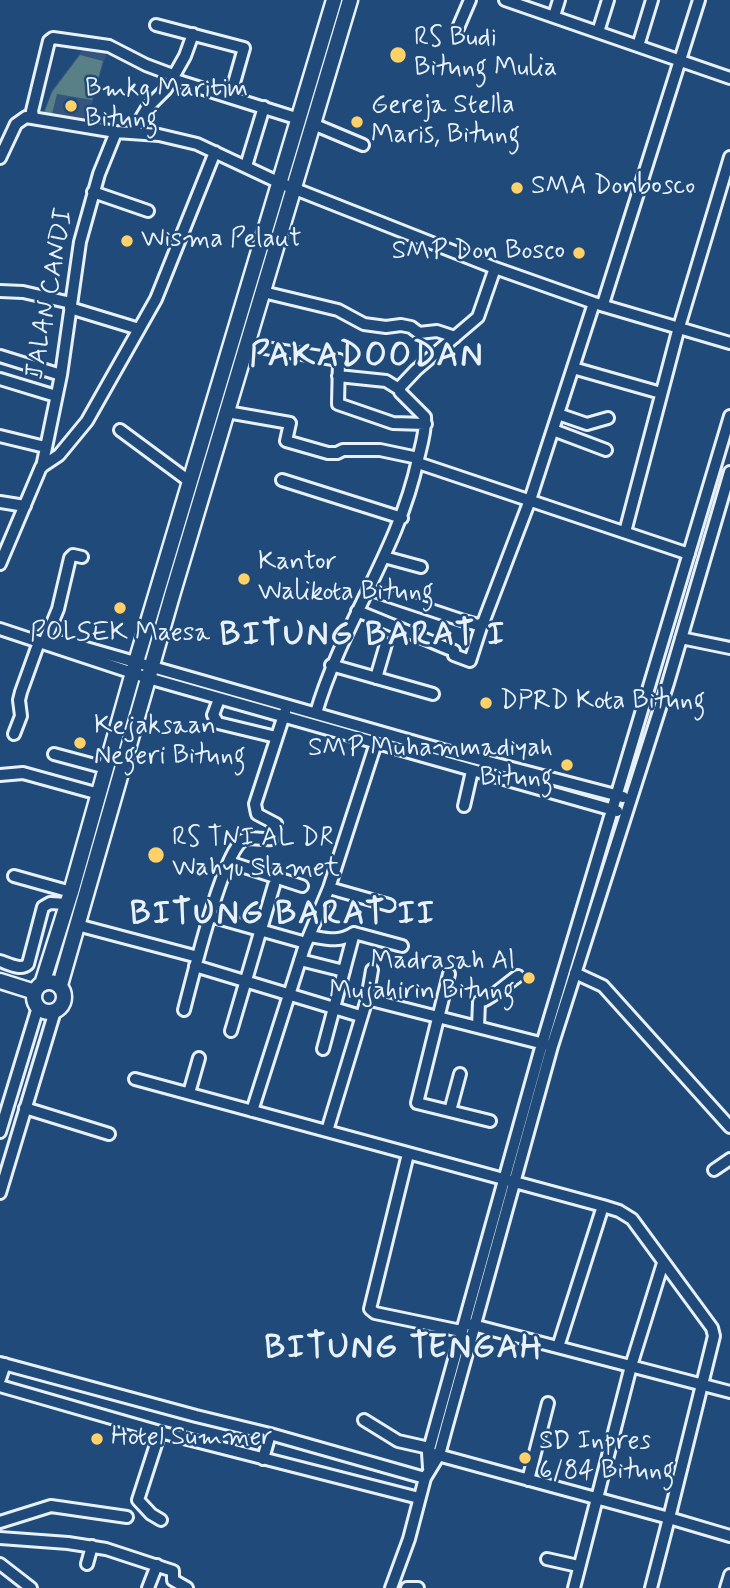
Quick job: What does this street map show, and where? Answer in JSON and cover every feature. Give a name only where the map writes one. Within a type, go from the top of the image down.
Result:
[{"type":"highway","points":[[306,122],[334,0]]},
{"type":"highway","points":[[287,185],[263,292],[60,985],[64,1000],[55,1011],[44,1011],[37,1007],[38,988],[69,898],[189,481],[306,122],[350,0]]},
{"type":"highway","points":[[94,811],[110,815]]},
{"type":"highway","points":[[0,981],[38,988],[50,982],[60,985]]},
{"type":"street","points":[[458,29],[470,0]]},
{"type":"street","points":[[554,16],[559,0]]},
{"type":"street","points":[[598,32],[608,0]]},
{"type":"street","points":[[638,46],[652,0]]},
{"type":"street","points":[[357,611],[444,646],[454,651],[454,655],[470,661],[530,500],[573,368],[598,304],[699,0]]},
{"type":"street","points":[[510,1],[730,78]]},
{"type":"street","points":[[156,25],[244,48],[230,97]]},
{"type":"street","points":[[132,133],[147,108],[166,89],[185,56],[193,34]]},
{"type":"street","points":[[33,116],[51,38],[109,46],[170,74],[172,79],[264,107],[363,145]]},
{"type":"street","points":[[246,166],[264,107]]},
{"type":"street","points":[[0,158],[16,124],[33,116],[116,132],[187,141],[287,185],[495,268],[598,304],[730,343]]},
{"type":"street","name":"JALAN CANDI","points":[[0,564],[41,467],[61,375],[80,242],[93,192],[116,132]]},
{"type":"street","points":[[41,467],[59,454],[87,421],[139,329],[161,287],[215,152]]},
{"type":"street","points":[[625,532],[679,327],[730,157]]},
{"type":"street","points":[[93,192],[148,211]]},
{"type":"street","points":[[399,389],[415,370],[475,321],[481,312],[495,268]]},
{"type":"street","points":[[0,291],[23,292],[139,329]]},
{"type":"street","points":[[263,292],[338,310],[364,324],[383,327],[401,325],[411,327],[419,333],[437,331],[456,337]]},
{"type":"street","points":[[247,345],[339,360],[338,404],[393,423],[426,424]]},
{"type":"street","points":[[0,356],[61,375]]},
{"type":"street","points":[[573,368],[661,393]]},
{"type":"street","points":[[316,713],[331,665],[402,518],[426,424],[422,412],[386,380],[338,376]]},
{"type":"street","points":[[0,379],[56,396]]},
{"type":"street","points":[[227,412],[289,423],[286,441],[328,453],[343,450],[380,450],[690,554]]},
{"type":"street","points":[[558,414],[587,424],[608,418]]},
{"type":"street","points":[[418,1588],[391,1586],[409,1539],[466,1326],[612,810],[730,416]]},
{"type":"street","points":[[120,430],[189,481]]},
{"type":"street","points":[[553,430],[606,450]]},
{"type":"street","points":[[0,436],[45,447]]},
{"type":"street","points":[[547,1045],[575,973],[631,799],[730,472]]},
{"type":"street","points":[[282,480],[402,518]]},
{"type":"street","points":[[0,502],[25,506]]},
{"type":"street","points":[[14,734],[22,716],[20,692],[58,610],[69,558],[73,555],[82,557]]},
{"type":"street","points":[[384,557],[421,567]]},
{"type":"street","points":[[368,589],[464,621],[482,624]]},
{"type":"street","points":[[0,629],[43,643],[57,641],[150,672],[288,705],[443,750],[631,799]]},
{"type":"street","points":[[681,638],[730,648]]},
{"type":"street","points":[[376,678],[386,644]]},
{"type":"street","points":[[331,665],[433,694]]},
{"type":"street","points":[[150,672],[219,699],[626,814]]},
{"type":"street","points":[[219,699],[213,716],[218,723],[276,737]]},
{"type":"street","points":[[184,1010],[210,916],[229,862],[242,841],[248,838],[274,837],[276,824],[257,814],[256,804],[288,705]]},
{"type":"street","points":[[252,1111],[300,960],[328,888],[376,743]]},
{"type":"street","points":[[440,762],[443,750]]},
{"type":"street","points":[[54,754],[106,768]]},
{"type":"street","points":[[464,806],[472,771]]},
{"type":"street","points":[[523,785],[526,772]]},
{"type":"street","points":[[0,775],[23,773],[99,794]]},
{"type":"street","points":[[229,862],[302,886]]},
{"type":"street","points":[[14,877],[69,898]]},
{"type":"street","points":[[231,1031],[274,885]]},
{"type":"street","points":[[328,888],[389,905]]},
{"type":"street","points":[[0,961],[26,967],[43,907],[69,898]]},
{"type":"street","points":[[210,916],[308,939],[335,940],[354,933],[401,946]]},
{"type":"street","points":[[77,925],[358,1015]]},
{"type":"street","points":[[323,1049],[354,933]]},
{"type":"street","points":[[300,960],[344,971]]},
{"type":"street","points":[[327,1131],[367,999],[372,970]]},
{"type":"street","points":[[575,973],[603,986],[730,1127]]},
{"type":"street","points":[[449,974],[416,1103],[490,1121]]},
{"type":"street","points":[[478,1027],[479,1002],[488,1001],[499,989],[518,976]]},
{"type":"street","points":[[367,999],[547,1045]]},
{"type":"street","points":[[0,1132],[37,1007]]},
{"type":"street","points":[[0,1193],[55,1011]]},
{"type":"street","points":[[189,1093],[199,1058]]},
{"type":"street","points":[[450,1111],[460,1074]]},
{"type":"street","points":[[135,1079],[603,1206],[632,1219],[714,1331],[714,1343],[651,1588]]},
{"type":"street","points":[[25,1108],[109,1133]]},
{"type":"street","points":[[0,1138],[15,1143]]},
{"type":"street","points":[[408,1154],[370,1309],[375,1313],[466,1326],[730,1392]]},
{"type":"street","points":[[714,1170],[730,1159]]},
{"type":"street","points":[[558,1347],[603,1206]]},
{"type":"street","points":[[574,1588],[631,1367],[663,1263]]},
{"type":"street","points":[[0,1379],[2,1363],[196,1416],[427,1473]]},
{"type":"street","points":[[0,1386],[160,1432],[419,1498]]},
{"type":"street","points":[[528,1480],[548,1403]]},
{"type":"street","points":[[191,1440],[196,1416]]},
{"type":"street","points":[[364,1420],[398,1441],[432,1452],[730,1536]]},
{"type":"street","points":[[160,1432],[138,1500],[161,1520]]},
{"type":"street","points":[[263,1459],[270,1434]]},
{"type":"street","points":[[0,1522],[51,1506],[127,1517]]},
{"type":"street","points":[[0,1538],[114,1550],[173,1571],[173,1580],[187,1588]]},
{"type":"street","points":[[87,1564],[92,1546]]},
{"type":"street","points":[[547,1559],[579,1566]]},
{"type":"street","points":[[0,1564],[31,1588]]},
{"type":"street","points":[[148,1588],[157,1565]]},
{"type":"street","points":[[726,1588],[730,1575]]},
{"type":"shaded area","points":[[84,48],[107,51],[86,125],[42,116],[52,90]],"holes":[[[103,61],[92,99],[56,94]]]},
{"type":"green space","points":[[80,55],[103,61],[92,100],[57,94],[51,118],[43,116],[52,92]]},
{"type":"place","name":"RS Budi Bitung Mulia","points":[[398,55]]},
{"type":"place","name":"Bmkg Maritim Bitung","points":[[71,106]]},
{"type":"place","name":"Gereja Stella Maris, Bitung","points":[[357,122]]},
{"type":"place","name":"SMA Donbosco","points":[[517,188]]},
{"type":"place","name":"Wisma Pelaut","points":[[127,241]]},
{"type":"place","name":"SMP Don Bosco","points":[[579,253]]},
{"type":"place","name":"Kantor Walikota Bitung","points":[[244,579]]},
{"type":"place","name":"POLSEK Maesa","points":[[120,608]]},
{"type":"place","name":"DPRD Kota Bitung","points":[[486,703]]},
{"type":"place","name":"Kejaksaan Negeri Bitung","points":[[80,743]]},
{"type":"place","name":"SMP Muhammadiyah Bitung","points":[[567,765]]},
{"type":"place","name":"RS TNI AL DR Wahyu Slamet","points":[[156,855]]},
{"type":"place","name":"Madrasah Al Mujahirin Bitung","points":[[529,978]]},
{"type":"place","name":"Hotel Summer","points":[[97,1439]]},
{"type":"place","name":"SD Inpres 6/84 Bitung","points":[[525,1458]]},
{"type":"district","name":"PAKADOODAN","points":[[367,358]]},
{"type":"district","name":"BITUNG BARAT I","points":[[363,637]]},
{"type":"district","name":"BITUNG BARAT II","points":[[283,916]]},
{"type":"district","name":"BITUNG TENGAH","points":[[404,1350]]}]
